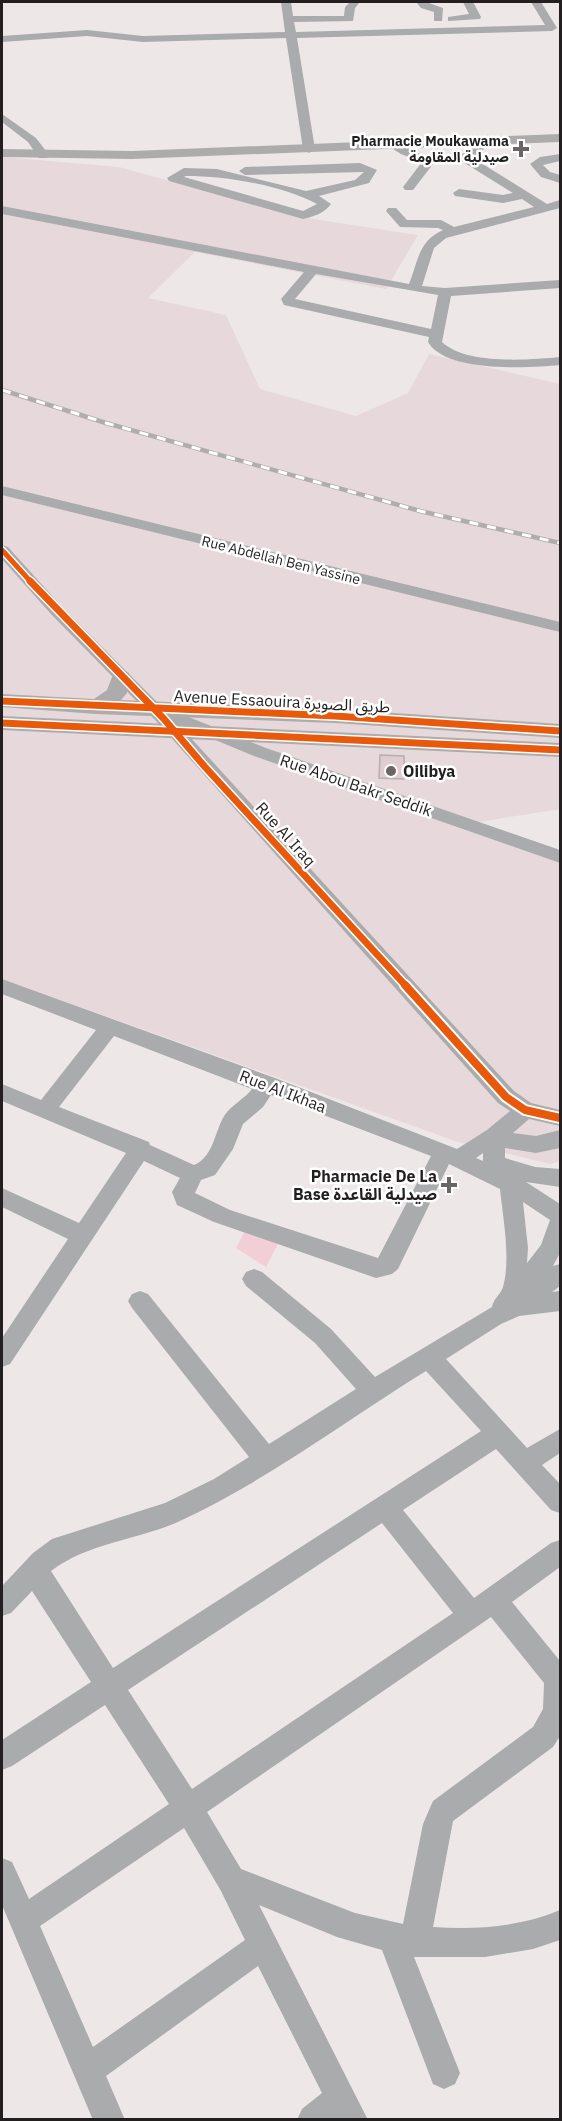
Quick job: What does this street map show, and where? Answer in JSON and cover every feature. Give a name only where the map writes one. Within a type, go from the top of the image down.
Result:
[{"type":"main road","points":[[2,153],[43,155],[244,151],[561,138]]},
{"type":"main road","points":[[96,707],[116,693],[121,677]]},
{"type":"main road","name":"Avenue Essaouira طريق الصويرة","points":[[2,701],[335,716],[561,730]]},
{"type":"main road","name":"Avenue Essaouira طريق الصويرة","points":[[2,723],[561,750]]},
{"type":"street","points":[[286,2],[309,149]]},
{"type":"street","points":[[289,19],[354,19],[350,7],[355,2]]},
{"type":"street","points":[[421,2],[425,6],[439,10],[432,19],[475,18],[476,15],[468,2]]},
{"type":"street","points":[[2,39],[87,33],[144,39],[552,28],[536,2]]},
{"type":"street","points":[[2,117],[32,140],[43,155]]},
{"type":"street","points":[[397,146],[410,155],[430,160],[464,158],[478,149],[477,142]]},
{"type":"street","points":[[214,191],[240,174],[244,151]]},
{"type":"street","points":[[464,158],[545,208]]},
{"type":"street","points":[[561,158],[544,160],[536,164],[542,172],[552,178],[561,179]]},
{"type":"street","points":[[409,187],[430,160]]},
{"type":"street","points":[[240,174],[305,195],[323,200],[325,204],[315,212],[303,215],[173,178],[184,172],[240,174],[360,167],[371,170],[365,180],[359,183],[305,195]]},
{"type":"street","points":[[459,193],[503,199],[525,195]]},
{"type":"street","points":[[414,289],[430,243],[436,238],[452,231],[561,204]]},
{"type":"street","points":[[2,210],[414,289],[445,292],[561,284]]},
{"type":"street","points":[[392,211],[404,224],[441,224],[452,231]]},
{"type":"street","points":[[313,270],[288,299],[289,302],[437,334]]},
{"type":"street","points":[[445,292],[437,334],[438,347],[463,356],[512,363],[561,361]]},
{"type":"street","name":"Rue Abdellah Ben Yassine","points":[[2,491],[561,627]]},
{"type":"street","name":"Rue Al Iraq","points":[[2,550],[121,677],[154,708],[506,1097],[525,1110],[561,1118]]},
{"type":"street","name":"Rue Abou Bakr Seddik","points":[[154,708],[260,752],[561,857]]},
{"type":"street","name":"Rue Al Ikhaa","points":[[2,986],[110,1028],[455,1153],[462,1163],[528,1193],[559,1219]]},
{"type":"street","points":[[44,1111],[110,1028]]},
{"type":"street","points":[[267,1084],[255,1101],[234,1119],[225,1143],[207,1169],[193,1174],[183,1192],[185,1199],[222,1216],[376,1268],[384,1267],[390,1262],[455,1153],[495,1136],[525,1110]]},
{"type":"street","points":[[2,1092],[44,1111],[141,1148],[193,1174]]},
{"type":"street","points":[[495,1136],[526,1144],[541,1144],[561,1139]]},
{"type":"street","points":[[494,1163],[495,1136]]},
{"type":"street","points":[[2,1357],[141,1148]]},
{"type":"street","points":[[455,1153],[536,1176],[561,1178]]},
{"type":"street","points":[[510,1184],[517,1248],[516,1298]]},
{"type":"street","points":[[516,1298],[554,1247],[559,1219],[555,1199],[561,1185]]},
{"type":"street","points":[[2,1197],[82,1235]]},
{"type":"street","points":[[313,2120],[346,2109],[231,1881],[189,1809],[108,1687],[14,1584],[51,1554],[66,1546],[171,1513],[214,1492],[493,1317],[516,1298],[561,1274]]},
{"type":"street","points":[[254,1279],[323,1336],[373,1391]]},
{"type":"street","points":[[516,1298],[561,1301]]},
{"type":"street","points":[[140,1301],[266,1461]]},
{"type":"street","points":[[429,1357],[561,1502]]},
{"type":"street","points":[[2,1756],[499,1433]]},
{"type":"street","points":[[524,1462],[561,1440]]},
{"type":"street","points":[[384,1506],[482,1608],[554,1674],[560,1691],[556,1714],[549,1731],[450,1805],[440,1815],[403,1940],[444,2073]]},
{"type":"street","points":[[22,1922],[561,1552]]},
{"type":"street","points":[[2,1872],[109,2120]]},
{"type":"street","points":[[231,1881],[266,1891],[337,1922],[403,1940],[468,1943],[492,1941],[525,1936],[561,1925]]},
{"type":"street","points":[[87,2070],[263,1945]]},
{"type":"shaded area","points":[[2,157],[119,167],[300,217],[418,235],[386,289],[195,252],[148,298],[226,315],[260,389],[356,416],[408,393],[429,354],[560,384],[560,809],[454,826],[560,863],[560,1161],[551,1164],[458,1142],[2,979]]},
{"type":"shaded area","points":[[246,1229],[280,1240],[266,1267],[236,1248]]},
{"type":"building","name":"Oilibya","points":[[380,755],[404,756],[404,779],[379,778]]},
{"type":"railway","points":[[2,390],[106,423],[420,511],[560,543]]},
{"type":"cycle path","points":[[2,550],[57,611],[164,719],[205,767],[266,831],[506,1097],[525,1110],[560,1118]]},
{"type":"cycle path","points":[[2,701],[335,716],[560,731]]},
{"type":"cycle path","points":[[2,723],[560,750]]},
{"type":"place","name":"Pharmacie Moukawama صيدلية المقاومة","points":[[521,149]]},
{"type":"place","name":"Oilibya","points":[[391,771]]},
{"type":"place","name":"Pharmacie De La Base صيدلية القاعدة","points":[[449,1185]]}]
